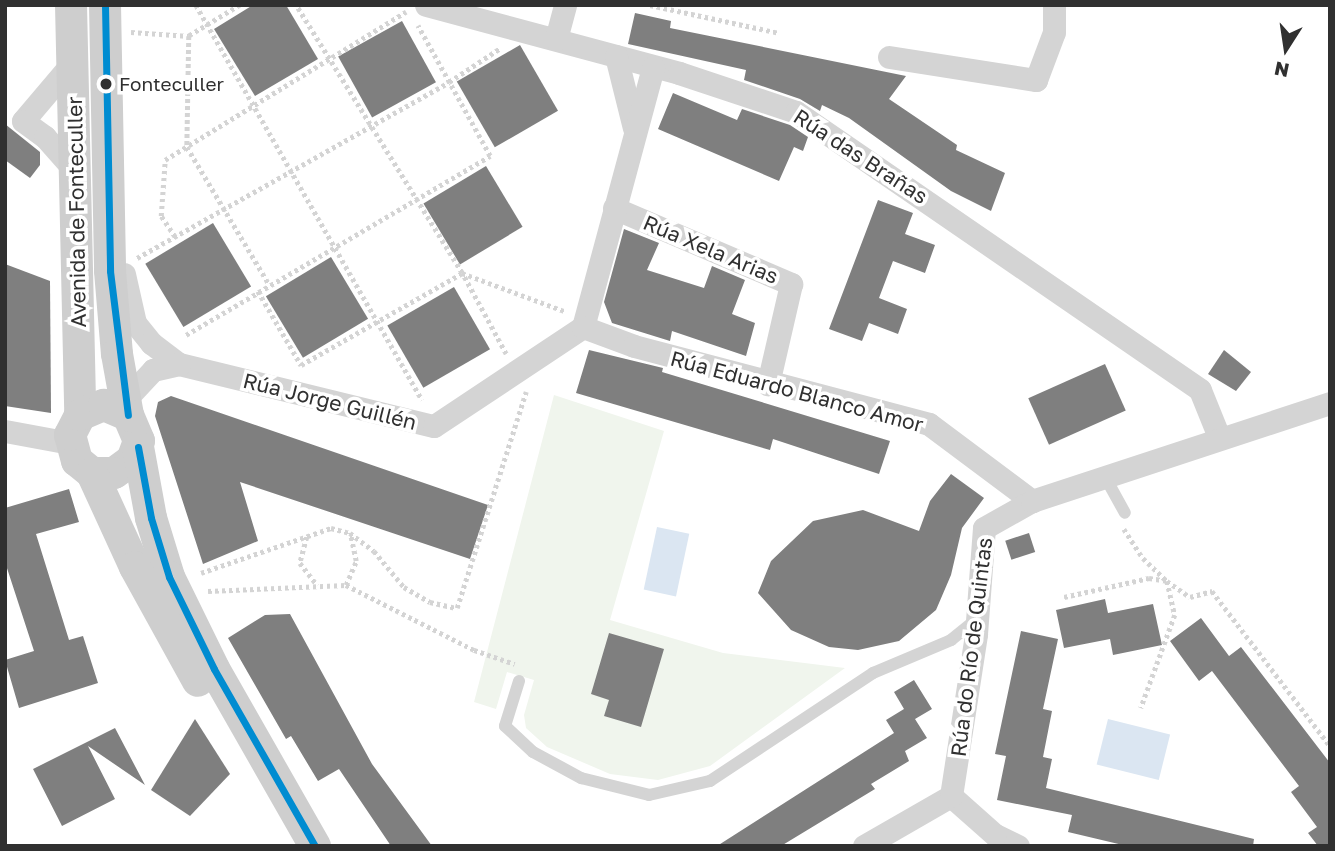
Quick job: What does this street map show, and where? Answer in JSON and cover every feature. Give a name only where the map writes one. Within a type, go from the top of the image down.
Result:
[{"type":"main road","name":"Avenida de Fonteculler","points":[[104,5],[110,271],[127,408]]},
{"type":"main road","name":"Avenida de Fonteculler","points":[[72,7],[76,172],[75,429]]},
{"type":"main road","points":[[294,846],[259,764],[169,577],[151,518],[137,430],[127,408],[104,405],[75,429],[77,461],[92,473],[158,611],[259,764],[315,846]]},
{"type":"main road","points":[[92,473],[121,470],[138,447]]},
{"type":"street","name":"Rúa das Brañas","points":[[426,5],[653,66],[796,112],[1200,390],[1219,437]]},
{"type":"street","points":[[556,38],[565,5]]},
{"type":"street","points":[[889,57],[1037,80],[1054,32],[1054,5]]},
{"type":"street","points":[[616,56],[634,128]]},
{"type":"street","points":[[73,62],[14,115],[45,137],[76,172]]},
{"type":"street","points":[[583,327],[634,128],[653,66]]},
{"type":"street","name":"Rúa Jorge Guillén","points":[[109,147],[121,213],[123,264],[135,323],[151,343],[179,364],[434,426],[583,327]]},
{"type":"street","name":"Rúa Xela Arias","points":[[614,208],[791,284],[768,384]]},
{"type":"street","name":"Rúa Eduardo Blanco Amor","points":[[583,327],[634,346],[768,384],[929,424],[1032,501]]},
{"type":"street","points":[[127,408],[153,370],[179,364]]},
{"type":"street","name":"Rúa do Río de Quintas","points":[[951,796],[977,619],[984,528],[1032,501],[1219,437],[1330,403]]},
{"type":"street","points":[[5,431],[75,429]]},
{"type":"street","points":[[864,846],[951,796],[995,835],[1018,846]]},
{"type":"lane","points":[[1104,475],[1125,513]]},
{"type":"lane","points":[[519,681],[505,726],[533,752],[581,778],[649,795],[710,780],[873,673],[951,640],[977,619]]},
{"type":"path","points":[[195,5],[434,426]]},
{"type":"path","points":[[240,5],[189,36],[187,147],[269,284]]},
{"type":"path","points":[[201,573],[331,528],[350,533],[374,551],[404,587],[430,601],[457,608],[527,391],[513,373],[462,273],[296,5]]},
{"type":"path","points":[[650,5],[779,33]]},
{"type":"path","points":[[175,237],[161,216],[165,160],[409,10],[490,156],[186,335]]},
{"type":"path","points":[[123,264],[449,82],[504,45],[511,27]]},
{"type":"path","points":[[258,291],[302,365],[462,273]]},
{"type":"path","points":[[462,273],[563,310],[583,327]]},
{"type":"path","points":[[1122,527],[1143,558],[1167,581],[1190,597],[1212,591],[1330,746]]},
{"type":"path","points":[[345,585],[356,561],[350,533]]},
{"type":"path","points":[[307,536],[300,564],[317,585]]},
{"type":"path","points":[[1064,597],[1149,578],[1167,581]]},
{"type":"path","points":[[1141,708],[1175,615],[1167,581]]},
{"type":"path","points":[[208,592],[345,585],[474,650],[523,666],[519,681]]},
{"type":"shaded area","points":[[554,395],[664,431],[610,620],[723,653],[845,668],[710,766],[658,780],[610,774],[547,747],[526,728],[524,715],[534,680],[507,672],[496,709],[474,702]]},
{"type":"shaded area","points":[[657,527],[689,534],[676,596],[644,590]]},
{"type":"shaded area","points":[[1108,719],[1170,734],[1159,780],[1097,765]]},
{"type":"building","points":[[253,5],[286,5],[318,59],[255,96],[214,29]]},
{"type":"building","points":[[635,13],[671,21],[670,28],[906,76],[889,99],[957,145],[956,150],[1005,173],[991,211],[951,191],[849,118],[822,105],[820,111],[800,99],[744,80],[746,70],[628,44]]},
{"type":"building","points":[[402,21],[436,82],[372,118],[338,56]]},
{"type":"building","points":[[520,45],[558,111],[495,147],[457,82]]},
{"type":"building","points":[[673,93],[737,120],[742,109],[790,125],[808,137],[803,151],[794,147],[779,181],[658,129]]},
{"type":"building","points":[[5,124],[40,152],[40,165],[30,178],[5,160]]},
{"type":"building","points":[[486,166],[523,227],[460,264],[423,204]]},
{"type":"building","points":[[878,200],[913,213],[905,234],[935,245],[925,273],[893,261],[879,298],[907,309],[898,334],[869,323],[862,341],[829,329]]},
{"type":"building","points":[[213,223],[251,286],[183,327],[145,264]]},
{"type":"building","points":[[624,229],[659,243],[647,270],[704,288],[712,266],[745,280],[732,314],[755,323],[746,356],[672,331],[670,341],[612,323],[604,302]]},
{"type":"building","points":[[331,257],[368,319],[303,358],[266,296]]},
{"type":"building","points":[[5,264],[50,281],[51,413],[5,406]]},
{"type":"building","points":[[454,287],[490,349],[423,388],[387,326]]},
{"type":"building","points":[[589,350],[663,368],[662,372],[890,441],[879,474],[773,439],[770,450],[576,393]]},
{"type":"building","points":[[1224,350],[1251,372],[1236,391],[1208,374]]},
{"type":"building","points":[[1105,364],[1126,411],[1049,445],[1028,398]]},
{"type":"building","points":[[171,396],[488,505],[470,559],[240,482],[258,541],[203,564],[155,416],[158,402]]},
{"type":"building","points":[[951,474],[984,498],[962,528],[951,575],[936,610],[899,641],[858,650],[829,647],[791,630],[758,593],[771,561],[813,521],[863,510],[919,531],[930,501]]},
{"type":"building","points":[[69,489],[79,522],[36,534],[69,640],[83,636],[98,683],[19,708],[5,660],[34,651],[5,562],[5,508]]},
{"type":"building","points":[[1029,533],[1035,552],[1011,560],[1005,541]]},
{"type":"building","points":[[1105,599],[1108,613],[1153,604],[1162,645],[1113,655],[1110,639],[1064,648],[1056,610]]},
{"type":"building","points":[[290,614],[372,764],[432,846],[391,846],[339,769],[318,781],[291,736],[286,739],[228,638],[265,615]]},
{"type":"building","points":[[1201,618],[1229,656],[1241,647],[1330,763],[1330,846],[1318,846],[1308,833],[1317,827],[1291,792],[1299,786],[1212,671],[1199,681],[1170,641]]},
{"type":"building","points":[[1021,631],[1058,639],[1043,709],[1052,711],[1043,757],[1052,759],[1046,788],[1254,839],[1253,846],[1127,846],[1068,832],[1072,815],[997,800],[1006,756],[995,754]]},
{"type":"building","points":[[609,633],[664,649],[641,727],[604,716],[609,700],[591,694]]},
{"type":"building","points":[[914,680],[932,709],[915,719],[927,738],[905,751],[909,761],[871,784],[875,789],[781,846],[717,846],[894,733],[886,720],[904,709],[894,692]]},
{"type":"building","points":[[195,719],[230,774],[190,816],[151,790]]},
{"type":"building","points":[[115,728],[145,785],[88,746],[115,799],[62,826],[33,769]]},
{"type":"transit line","points":[[105,5],[110,271],[128,415]]},
{"type":"transit line","points":[[138,447],[151,518],[169,577],[214,669],[315,846]]},
{"type":"place","name":"Fonteculler","points":[[106,84]]}]
